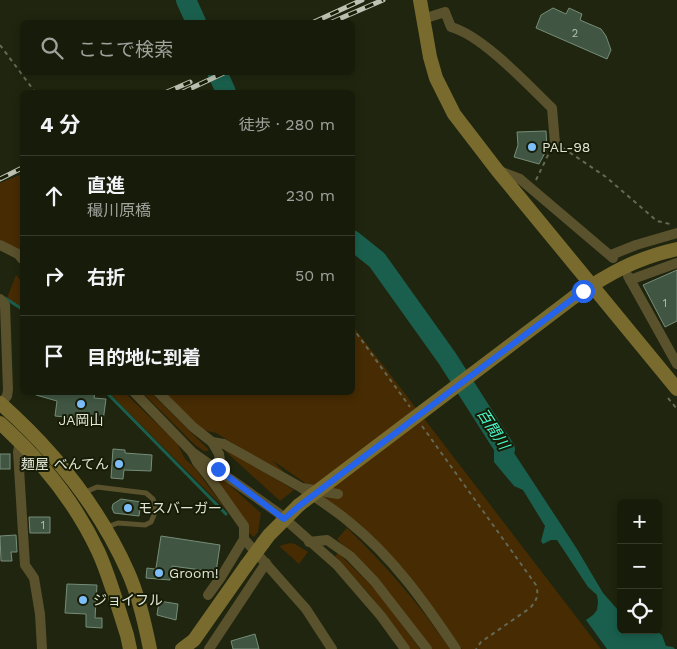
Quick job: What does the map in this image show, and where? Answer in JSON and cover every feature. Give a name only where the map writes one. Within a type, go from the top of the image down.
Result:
[{"type":"street","points":[[420,0],[430,57],[443,95],[465,130],[677,389]]},
{"type":"street","points":[[423,19],[445,12],[451,27],[461,30],[485,46],[552,108],[555,143]]},
{"type":"street","points":[[497,170],[520,179],[612,256],[636,245],[677,233]]},
{"type":"street","points":[[0,246],[20,256]]},
{"type":"street","points":[[182,649],[194,640],[263,543],[284,519],[299,506],[574,297],[608,274],[646,258],[677,249]]},
{"type":"street","points":[[677,263],[629,278],[677,364]]},
{"type":"street","points":[[0,299],[5,305],[8,390],[8,396],[1,403],[64,469],[83,493],[128,572],[150,649]]},
{"type":"street","points":[[137,395],[192,452],[218,469],[284,519],[337,565],[381,616],[405,649]]},
{"type":"street","points":[[161,395],[193,427],[212,442],[219,454],[218,469]]},
{"type":"street","points":[[0,423],[54,480],[76,510],[98,552],[130,649]]},
{"type":"street","points":[[20,442],[18,452],[25,565],[34,578],[40,614],[42,649]]},
{"type":"street","points":[[212,442],[224,444],[302,488],[349,522],[384,555],[417,592],[456,649]]},
{"type":"street","points":[[192,452],[197,462],[244,526],[244,539],[208,595]]},
{"type":"street","points":[[302,488],[338,494]]},
{"type":"street","points":[[244,539],[306,609],[332,649]]},
{"type":"street","points":[[309,542],[328,540],[350,556],[375,582],[427,649]]},
{"type":"street","points":[[209,649],[266,563]]},
{"type":"lane","points":[[83,493],[97,487],[146,493],[153,499],[155,506],[151,522],[145,525],[118,523],[104,528]]},
{"type":"path","points":[[0,45],[20,72]]},
{"type":"path","points":[[22,75],[34,90]]},
{"type":"path","points":[[531,188],[540,175],[555,143],[606,177],[656,221],[677,226]]},
{"type":"path","points":[[355,331],[412,411]]},
{"type":"path","points":[[420,423],[536,585],[538,593],[536,601],[530,608],[481,642],[476,649]]},
{"type":"shaded area","points":[[20,175],[20,250],[0,240],[0,183]]},
{"type":"shaded area","points":[[16,275],[20,280],[20,307],[7,298]]},
{"type":"shaded area","points":[[355,329],[601,649],[462,649],[416,585],[305,483],[272,460],[285,475],[216,433],[203,430],[164,395],[355,395]]},
{"type":"shaded area","points":[[111,395],[127,395],[177,443],[185,459],[194,467],[227,511]]},
{"type":"shaded area","points":[[145,395],[153,395],[208,451],[204,451],[195,445]]},
{"type":"shaded area","points":[[225,449],[294,490],[280,501]]},
{"type":"shaded area","points":[[211,471],[261,513],[258,532],[254,537],[249,533],[249,525]]},
{"type":"shaded area","points":[[347,528],[402,586],[450,649],[431,649],[351,553],[337,539]]},
{"type":"shaded area","points":[[290,543],[308,552],[299,564],[279,546]]},
{"type":"shaded area","points":[[338,553],[376,590],[420,649],[410,649],[371,596],[335,556]]},
{"type":"water","points":[[497,427],[577,549],[603,593],[617,609],[617,634],[660,634],[666,646],[675,649],[607,649],[586,620],[597,610],[597,595],[588,587],[557,540],[551,540],[543,544],[541,541],[545,526],[523,490],[514,486],[494,462],[494,443],[487,429]]},
{"type":"building","points":[[553,8],[566,14],[569,8],[582,14],[580,20],[601,29],[606,36],[611,50],[607,59],[536,28],[541,15]]},
{"type":"building","name":"PAL-98","points":[[546,131],[547,149],[539,164],[514,157],[518,145],[517,132]]},
{"type":"building","points":[[677,270],[677,321],[665,327],[643,285]]},
{"type":"building","points":[[36,395],[94,395],[94,398],[106,399],[103,421],[55,416],[57,401]]},
{"type":"building","points":[[113,449],[125,450],[125,453],[152,455],[151,471],[124,470],[123,479],[111,478]]},
{"type":"building","points":[[0,454],[10,454],[10,469],[0,469]]},
{"type":"building","points":[[121,499],[141,502],[139,516],[114,513],[113,504]]},
{"type":"building","points":[[29,517],[50,517],[50,533],[30,533]]},
{"type":"building","points":[[16,535],[17,552],[11,552],[12,561],[1,561],[0,536]]},
{"type":"building","points":[[161,536],[220,545],[216,572],[172,566],[170,580],[146,578],[147,568],[156,568]]},
{"type":"building","points":[[67,584],[97,585],[95,618],[102,618],[102,628],[86,627],[86,614],[65,613]]},
{"type":"building","points":[[159,601],[178,604],[176,620],[157,615]]},
{"type":"building","points":[[255,634],[259,649],[233,649],[231,641]]},
{"type":"waterway","name":"百間川","points":[[186,0],[195,20]]},
{"type":"waterway","name":"百間川","points":[[218,75],[225,90]]},
{"type":"waterway","name":"百間川","points":[[355,242],[377,260],[447,358],[505,449]]},
{"type":"waterway","points":[[5,298],[20,308]]},
{"type":"waterway","points":[[109,395],[226,514]]},
{"type":"railway","points":[[318,20],[362,0]]},
{"type":"railway","points":[[337,20],[383,0]]},
{"type":"railway","points":[[187,90],[220,75]]},
{"type":"railway","points":[[172,90],[190,82]]},
{"type":"railway","points":[[0,179],[20,169]]},
{"type":"place","name":"PAL-98","points":[[532,147]]},
{"type":"place","name":"JA岡山","points":[[81,404]]},
{"type":"place","name":"麺屋 べんてん","points":[[119,464]]},
{"type":"place","name":"モスバーガー","points":[[128,508]]},
{"type":"place","name":"Groom!","points":[[159,573]]},
{"type":"place","name":"ジョイフル","points":[[83,600]]},
{"type":"route","points":[[218,469],[284,519],[583,291]]}]
